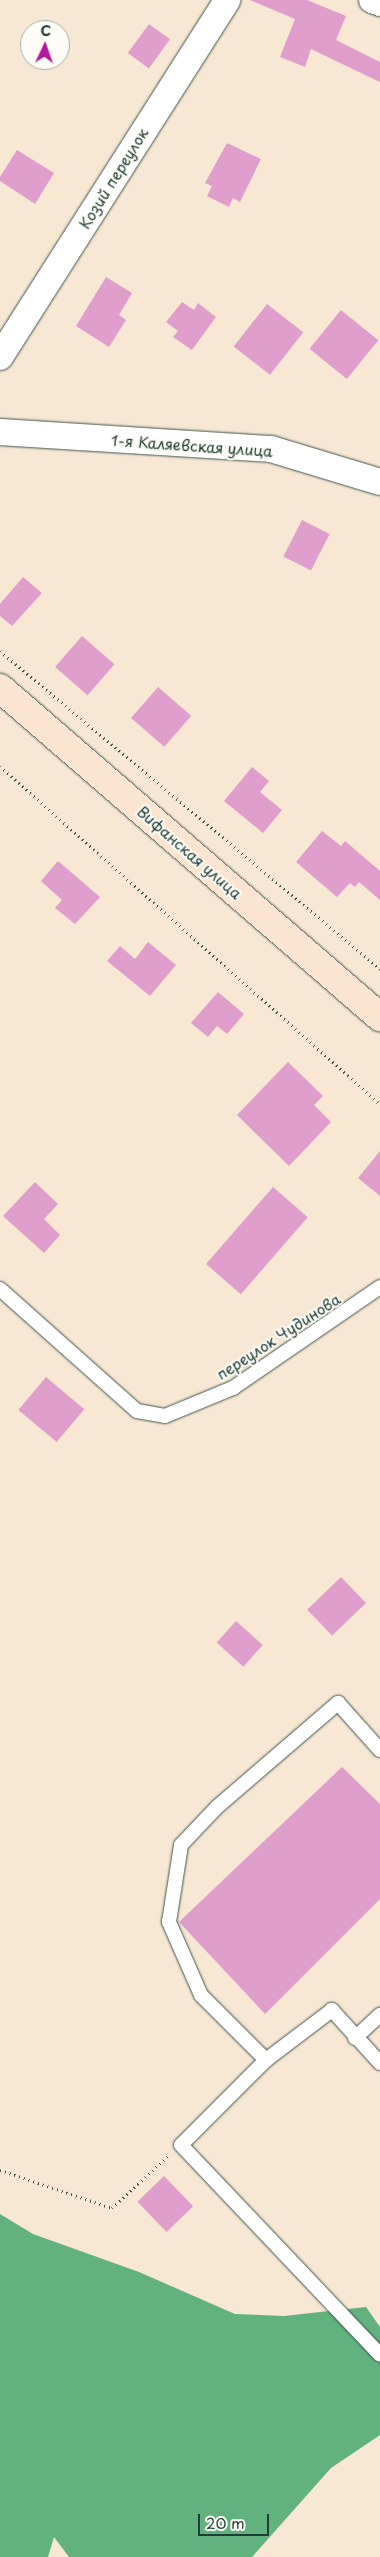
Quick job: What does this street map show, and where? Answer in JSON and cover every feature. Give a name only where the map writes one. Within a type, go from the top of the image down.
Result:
[{"type":"main road","name":"Вифанская улица","points":[[0,688],[380,1017]]},
{"type":"street","name":"Козий переулок","points":[[0,357],[226,0]]},
{"type":"street","points":[[372,0],[380,3]]},
{"type":"street","name":"1-я Каляевская улица","points":[[0,432],[271,449],[380,482]]},
{"type":"lane","name":"переулок Чудинова","points":[[0,1289],[137,1411],[165,1416],[232,1388],[380,1287]]},
{"type":"lane","points":[[266,2060],[200,1995],[169,1922],[181,1845],[218,1807],[338,1703],[380,1750]]},
{"type":"lane","points":[[380,2064],[332,2010],[266,2060],[181,2146],[380,2355]]},
{"type":"lane","points":[[355,2038],[380,2015]]},
{"type":"path","points":[[0,651],[380,970]]},
{"type":"path","points":[[0,766],[380,1104]]},
{"type":"path","points":[[0,2170],[112,2208],[181,2146]]},
{"type":"green space","points":[[0,2214],[33,2234],[139,2272],[235,2314],[284,2316],[366,2307],[380,2327],[380,2435],[331,2468],[252,2557],[69,2557],[54,2537],[48,2557],[0,2557]]},
{"type":"building","points":[[250,0],[307,0],[346,16],[336,40],[380,62],[380,82],[311,49],[305,67],[280,57],[295,19]]},
{"type":"building","points":[[149,24],[170,39],[149,68],[128,53]]},
{"type":"building","points":[[227,143],[261,159],[240,202],[233,198],[229,207],[207,196],[212,186],[205,183]]},
{"type":"building","points":[[17,150],[54,173],[35,204],[0,181],[0,177]]},
{"type":"building","points":[[106,277],[132,293],[119,315],[126,320],[109,347],[76,326]]},
{"type":"building","points":[[182,302],[194,310],[198,303],[216,317],[192,350],[173,337],[178,331],[166,322]]},
{"type":"building","points":[[267,304],[303,332],[270,375],[234,347]]},
{"type":"building","points":[[341,310],[378,340],[347,379],[310,349]]},
{"type":"building","points":[[302,520],[330,534],[311,571],[283,557]]},
{"type":"building","points":[[23,577],[42,593],[12,626],[0,616],[0,604]]},
{"type":"building","points":[[82,636],[114,664],[88,695],[55,667]]},
{"type":"building","points":[[158,687],[191,716],[164,747],[131,718]]},
{"type":"building","points":[[252,767],[269,781],[260,792],[282,810],[263,833],[224,801]]},
{"type":"building","points":[[322,831],[341,846],[345,841],[380,871],[380,900],[359,882],[355,887],[350,883],[337,897],[296,862]]},
{"type":"building","points":[[58,861],[100,897],[75,924],[55,908],[62,900],[41,881]]},
{"type":"building","points":[[148,942],[176,965],[150,996],[107,961],[120,946],[135,959]]},
{"type":"building","points":[[218,992],[244,1014],[227,1034],[217,1026],[208,1037],[191,1023]]},
{"type":"building","points":[[288,1062],[323,1096],[314,1105],[331,1122],[289,1166],[237,1115]]},
{"type":"building","points":[[380,1151],[380,1196],[358,1178]]},
{"type":"building","points":[[35,1182],[58,1204],[44,1219],[60,1235],[44,1253],[3,1216]]},
{"type":"building","points":[[273,1187],[308,1217],[241,1294],[206,1264]]},
{"type":"building","points":[[46,1377],[84,1409],[57,1442],[18,1410]]},
{"type":"building","points":[[341,1577],[366,1603],[332,1636],[307,1610]]},
{"type":"building","points":[[236,1621],[263,1645],[243,1667],[217,1643]]},
{"type":"building","points":[[342,1767],[380,1804],[380,1899],[265,2014],[179,1922]]},
{"type":"building","points":[[164,2176],[193,2206],[167,2232],[137,2202]]}]
